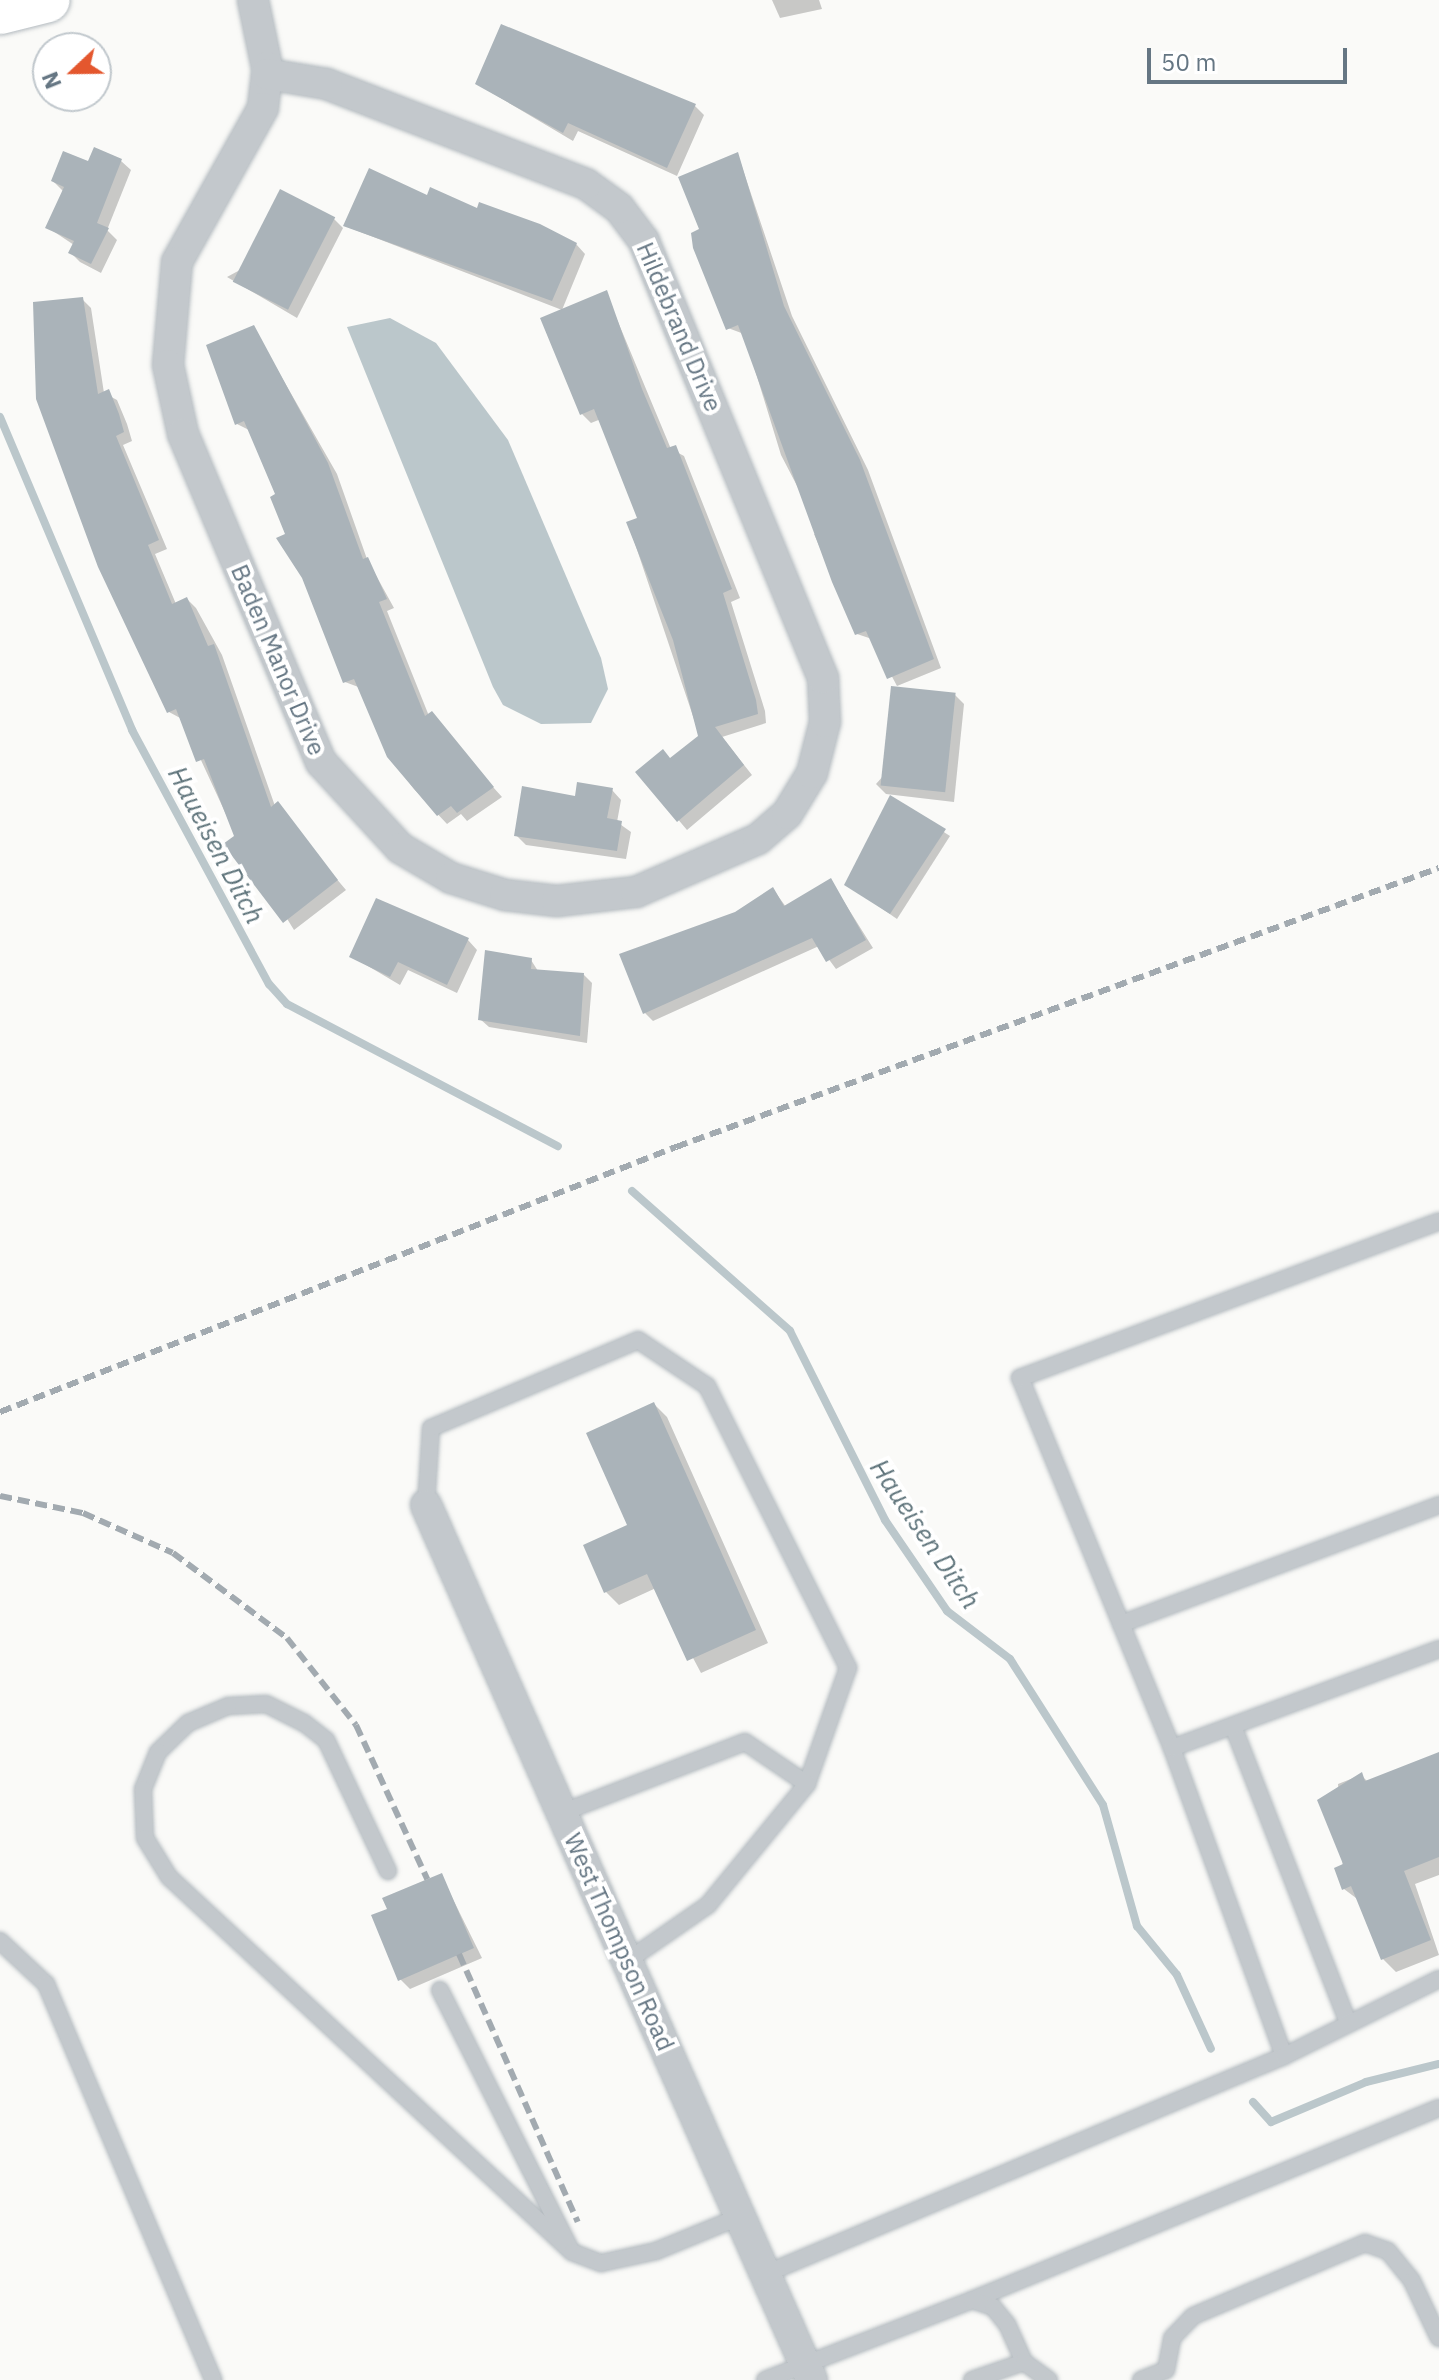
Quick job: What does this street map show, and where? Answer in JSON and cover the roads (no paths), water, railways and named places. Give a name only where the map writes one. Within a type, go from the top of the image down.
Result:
[{"type":"main road","points":[[0,12],[48,0]]},
{"type":"street","name":"Baden Manor Drive","points":[[253,0],[267,74],[251,136],[177,262],[168,365],[183,434],[309,737],[338,787],[400,848],[451,878],[557,901],[636,892],[737,852],[787,814],[815,764]]},
{"type":"street","name":"Hildebrand Drive","points":[[267,74],[327,84],[586,184],[632,223],[816,655],[826,699],[815,764]]},
{"type":"street","name":"West Thompson Road","points":[[426,1505],[808,2372]]},
{"type":"lane","points":[[1284,2056],[1172,1748],[1020,1378],[1439,1221]]},
{"type":"lane","points":[[426,1505],[431,1428],[638,1340],[707,1386],[848,1668],[807,1784],[708,1905],[627,1961]]},
{"type":"lane","points":[[1121,1624],[1439,1505]]},
{"type":"lane","points":[[1172,1748],[1439,1649]]},
{"type":"lane","points":[[388,1871],[326,1740],[304,1723],[266,1704],[228,1706],[188,1723],[158,1752],[143,1789],[145,1838],[169,1877],[572,2252],[601,2263],[656,2251],[739,2217]]},
{"type":"lane","points":[[1233,1726],[1348,2023]]},
{"type":"lane","points":[[561,1813],[745,1742],[807,1784]]},
{"type":"lane","points":[[0,1941],[46,1984],[213,2380]]},
{"type":"lane","points":[[765,2274],[1284,2056],[1439,1979]]},
{"type":"lane","points":[[440,1990],[572,2252]]},
{"type":"lane","points":[[765,2380],[808,2372],[972,2300],[1439,2108]]},
{"type":"lane","points":[[1141,2380],[1168,2375],[1172,2338],[1193,2316],[1365,2243],[1388,2251],[1404,2271],[1439,2338]]},
{"type":"lane","points":[[972,2300],[1000,2315],[1024,2362],[1049,2380]]},
{"type":"lane","points":[[972,2380],[1024,2362]]},
{"type":"waterway","name":"Haueisen Ditch","points":[[0,417],[132,730],[269,984],[287,1004],[558,1146]]},
{"type":"waterway","name":"Haueisen Ditch","points":[[632,1191],[790,1331],[885,1520],[947,1611],[1010,1659],[1103,1805],[1137,1926],[1177,1975],[1211,2049]]},
{"type":"waterway","name":"Haueisen Ditch","points":[[1253,2102],[1271,2122],[1366,2082],[1439,2064]]},
{"type":"railway","points":[[0,1412],[676,1147],[1439,868]]},
{"type":"railway","points":[[0,1496],[83,1513],[173,1553],[287,1638],[356,1725],[427,1879]]},
{"type":"railway","points":[[459,1954],[578,2222]]}]
